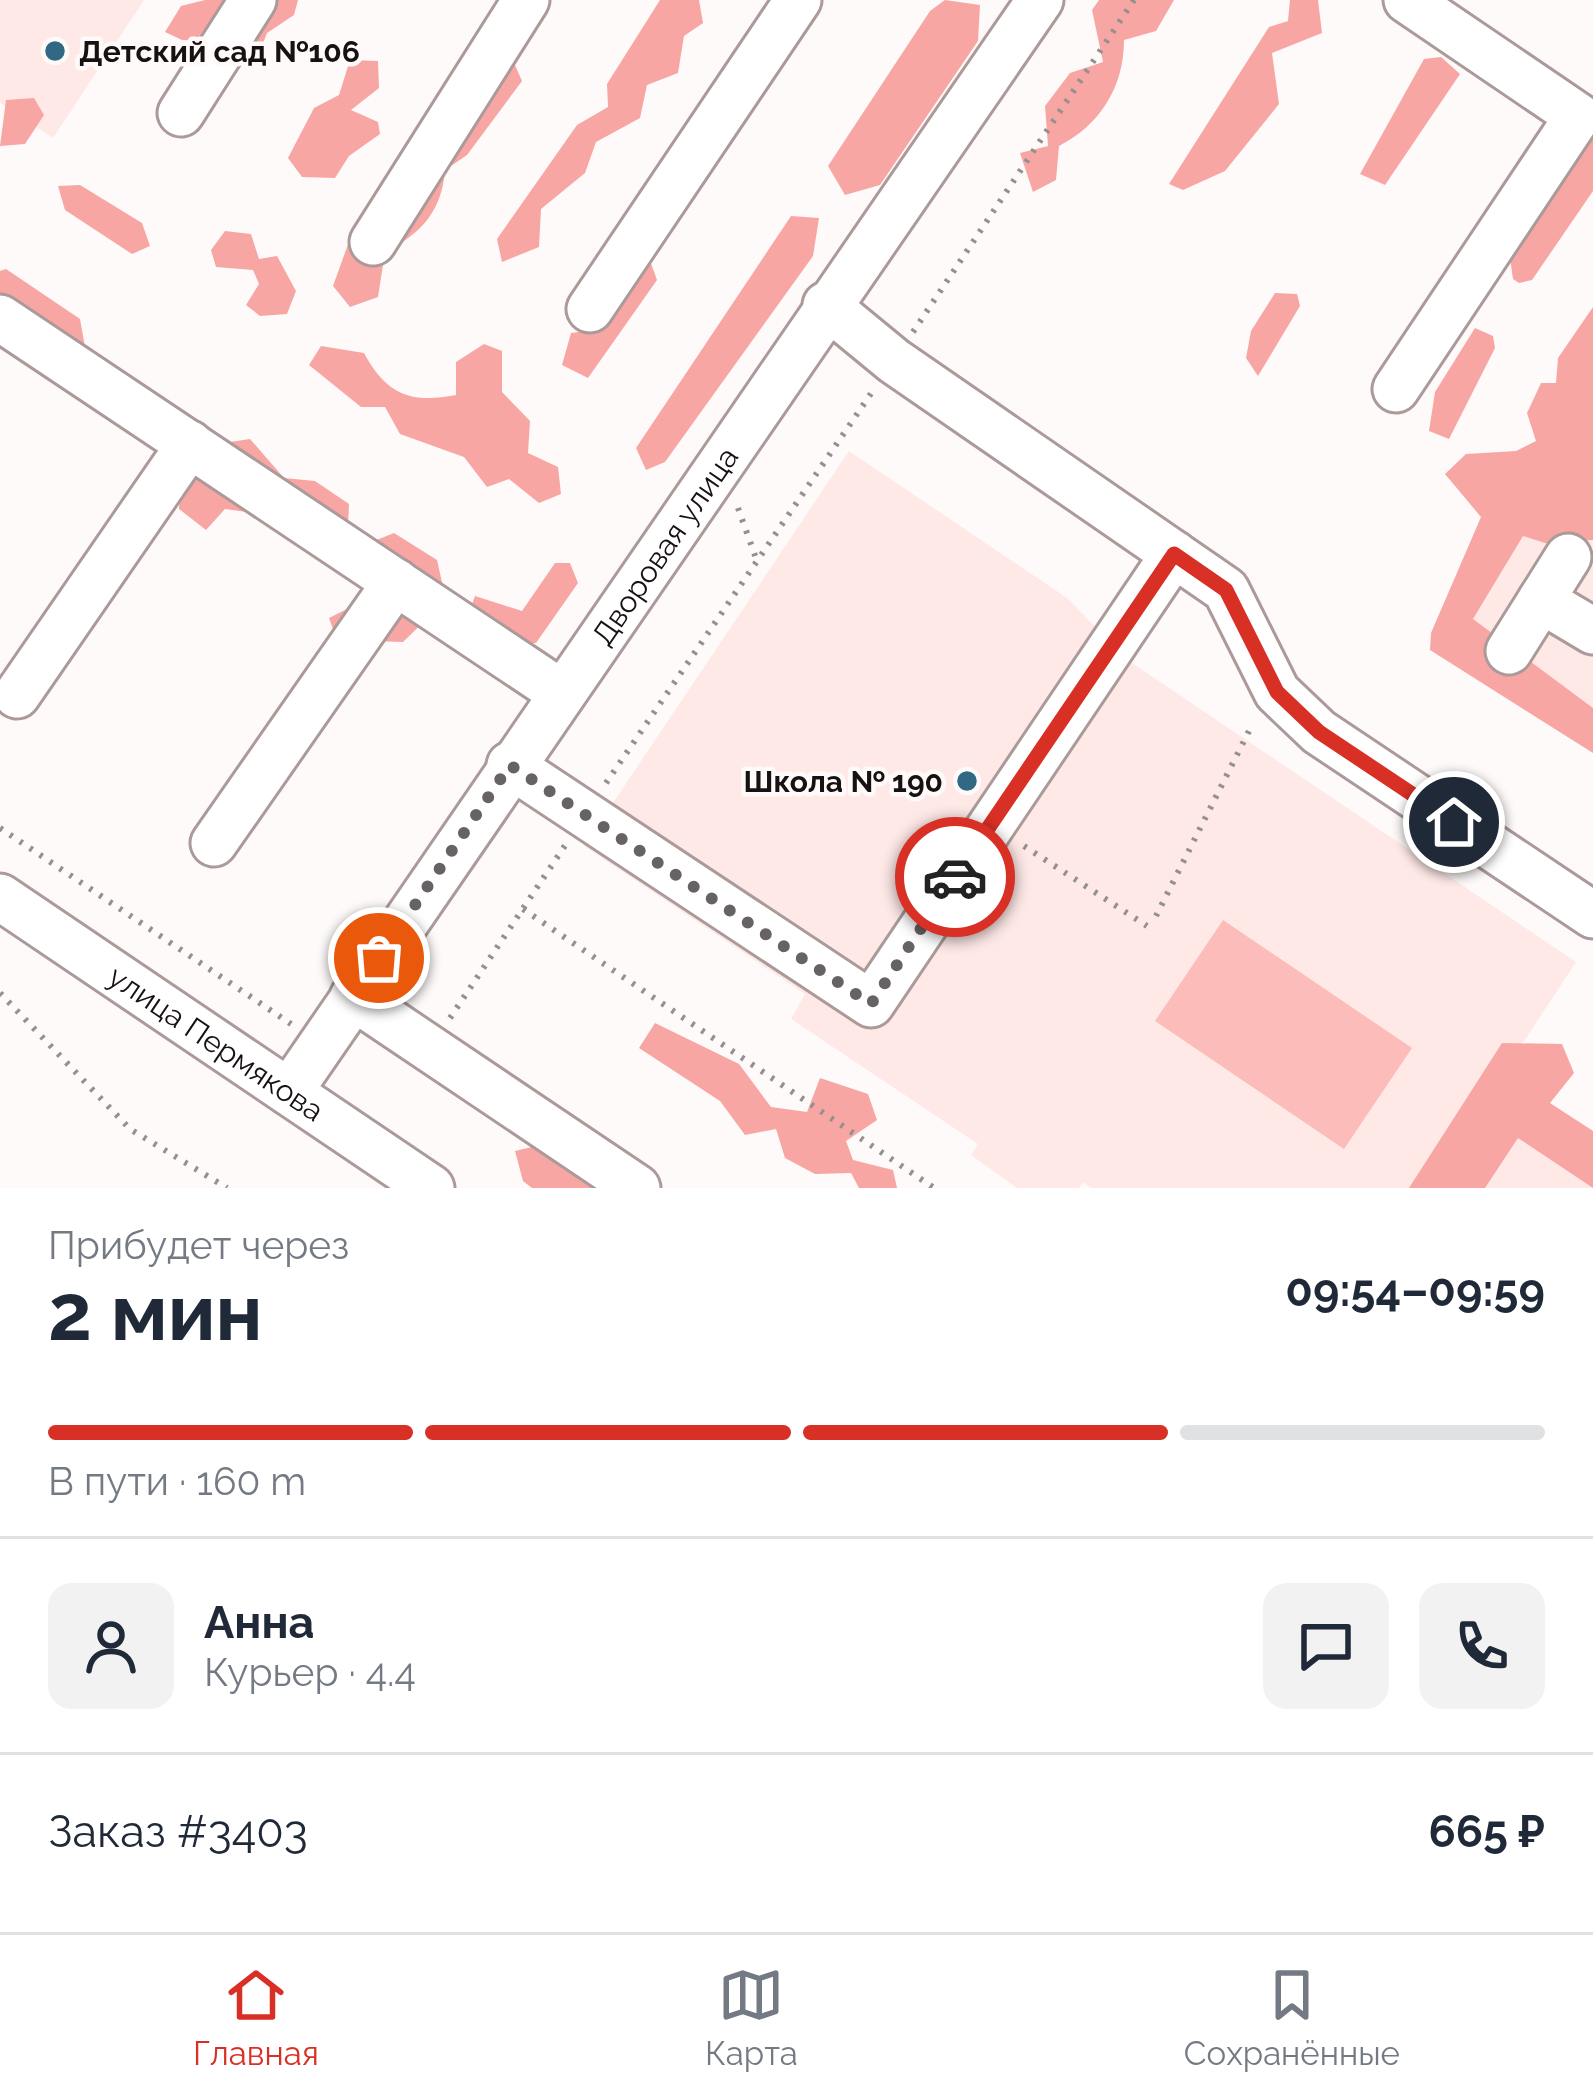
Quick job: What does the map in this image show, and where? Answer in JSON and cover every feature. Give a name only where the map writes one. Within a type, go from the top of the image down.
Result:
[{"type":"street","points":[[181,113],[253,0]]},
{"type":"street","points":[[374,242],[526,0]]},
{"type":"street","points":[[590,309],[798,0]]},
{"type":"street","points":[[1396,389],[1578,116],[1407,0]]},
{"type":"street","name":"Дворовая улица","points":[[289,1092],[1039,1]]},
{"type":"street","points":[[826,305],[894,361],[1226,590],[1277,692],[1319,732],[1593,915]]},
{"type":"street","points":[[0,318],[560,692]]},
{"type":"street","points":[[17,695],[190,444]]},
{"type":"street","points":[[510,765],[871,1004],[1174,554]]},
{"type":"street","points":[[1509,651],[1568,557]]},
{"type":"street","points":[[214,843],[396,582]]},
{"type":"street","points":[[1540,600],[1593,631]]},
{"type":"street","name":"улица Пермякова","points":[[0,898],[431,1188]]},
{"type":"street","points":[[353,997],[637,1188]]},
{"type":"path","points":[[430,1049],[1134,0]]},
{"type":"path","points":[[1156,916],[1242,737],[1277,692]]},
{"type":"path","points":[[990,824],[1147,926]]},
{"type":"path","points":[[0,828],[321,1044]]},
{"type":"path","points":[[523,909],[934,1188]]},
{"type":"path","points":[[0,993],[130,1129],[227,1188]]},
{"type":"shaded area","name":"Детский сад №106","points":[[0,0],[144,0],[53,138],[0,103]]},
{"type":"shaded area","points":[[205,0],[298,0],[294,15],[267,33],[256,61],[233,69],[215,41],[182,40],[165,32],[181,6]]},
{"type":"shaded area","points":[[660,0],[699,0],[703,23],[684,36],[678,73],[647,85],[640,118],[596,142],[585,173],[541,209],[539,247],[502,262],[497,239],[577,125],[608,107],[607,84]]},
{"type":"shaded area","points":[[945,0],[980,5],[978,41],[880,185],[845,195],[828,166],[930,11]]},
{"type":"shaded area","points":[[1099,0],[1174,0],[1156,31],[1124,40],[1120,73],[1107,103],[1086,127],[1059,146],[1056,180],[1033,192],[1020,153],[1048,146],[1045,106],[1070,73],[1103,62],[1092,10]]},
{"type":"shaded area","points":[[1290,0],[1318,0],[1322,33],[1272,53],[1279,104],[1225,171],[1183,190],[1169,184],[1269,27],[1288,21]]},
{"type":"shaded area","points":[[511,56],[522,81],[467,155],[445,170],[439,198],[427,220],[385,252],[378,297],[350,307],[333,286],[351,236],[383,218]]},
{"type":"shaded area","points":[[1441,57],[1460,74],[1385,185],[1360,174],[1424,59]]},
{"type":"shaded area","points":[[350,60],[378,61],[379,88],[351,110],[378,122],[380,134],[349,156],[335,178],[302,177],[288,158],[314,108],[339,95]]},
{"type":"shaded area","points":[[34,98],[44,115],[25,144],[0,146],[6,100]]},
{"type":"shaded area","points":[[1593,129],[1593,191],[1532,280],[1519,283],[1513,279],[1509,251]]},
{"type":"shaded area","points":[[80,185],[142,223],[150,246],[132,254],[65,210],[58,186]]},
{"type":"shaded area","points":[[791,216],[819,218],[813,256],[665,462],[646,470],[636,448]]},
{"type":"shaded area","points":[[225,231],[251,234],[259,259],[277,256],[296,291],[287,314],[260,316],[246,305],[259,284],[253,270],[216,267],[211,250]]},
{"type":"shaded area","points":[[648,255],[657,280],[588,378],[562,365],[571,333],[593,330]]},
{"type":"shaded area","points":[[6,269],[80,319],[85,347],[61,353],[0,313],[0,271]]},
{"type":"shaded area","points":[[1275,293],[1297,294],[1300,306],[1258,376],[1246,358],[1251,331]]},
{"type":"shaded area","points":[[1593,307],[1593,540],[1545,543],[1523,536],[1473,619],[1593,708],[1593,753],[1430,650],[1431,633],[1481,517],[1445,474],[1466,454],[1516,451],[1536,441],[1527,413],[1541,383],[1556,383],[1558,358]]},
{"type":"shaded area","points":[[1475,328],[1493,336],[1495,348],[1449,439],[1429,431],[1435,392]]},
{"type":"shaded area","points":[[484,344],[502,351],[502,392],[530,421],[528,453],[558,467],[561,494],[539,503],[509,479],[487,487],[464,457],[400,434],[385,407],[361,407],[309,365],[321,346],[364,353],[381,378],[401,393],[440,397],[456,395],[456,362]]},
{"type":"shaded area","points":[[250,439],[284,478],[315,481],[349,504],[348,526],[225,509],[206,530],[179,509],[180,474],[223,443]]},
{"type":"shaded area","name":"Школа № 190","points":[[849,451],[1067,598],[1129,661],[1576,962],[1428,1188],[1091,1188],[1083,1182],[1079,1188],[1017,1188],[971,1155],[978,1144],[791,1019],[805,994],[584,846]]},
{"type":"shaded area","points":[[1593,515],[1593,716],[1451,624],[1523,516]]},
{"type":"shaded area","points":[[394,533],[437,560],[446,600],[403,642],[337,640],[329,618],[375,595],[359,547]]},
{"type":"shaded area","points":[[555,563],[570,563],[578,583],[536,643],[503,645],[467,618],[475,596],[522,611]]},
{"type":"shaded area","points":[[1223,920],[1412,1048],[1344,1149],[1155,1021]]},
{"type":"shaded area","points":[[655,1023],[739,1064],[771,1107],[807,1112],[820,1078],[868,1094],[877,1120],[846,1141],[853,1160],[893,1170],[897,1188],[859,1188],[851,1173],[815,1174],[785,1158],[776,1129],[745,1135],[720,1101],[639,1048]]},
{"type":"shaded area","points":[[1502,1043],[1562,1044],[1574,1073],[1550,1103],[1593,1131],[1593,1188],[1518,1138],[1485,1188],[1409,1188]]},
{"type":"shaded area","points":[[1532,1100],[1593,1188],[1472,1188]]},
{"type":"shaded area","points":[[540,1145],[614,1188],[532,1188],[523,1181],[515,1151]]},
{"type":"way so far","points":[[379,958],[510,765],[871,1004],[955,877]]},
{"type":"place","name":"Детский сад №106","points":[[55,51]]},
{"type":"place","name":"Школа № 190","points":[[967,781]]},
{"type":"route","points":[[955,877],[1174,554],[1226,590],[1250,628],[1277,692],[1319,732],[1454,822]]}]
